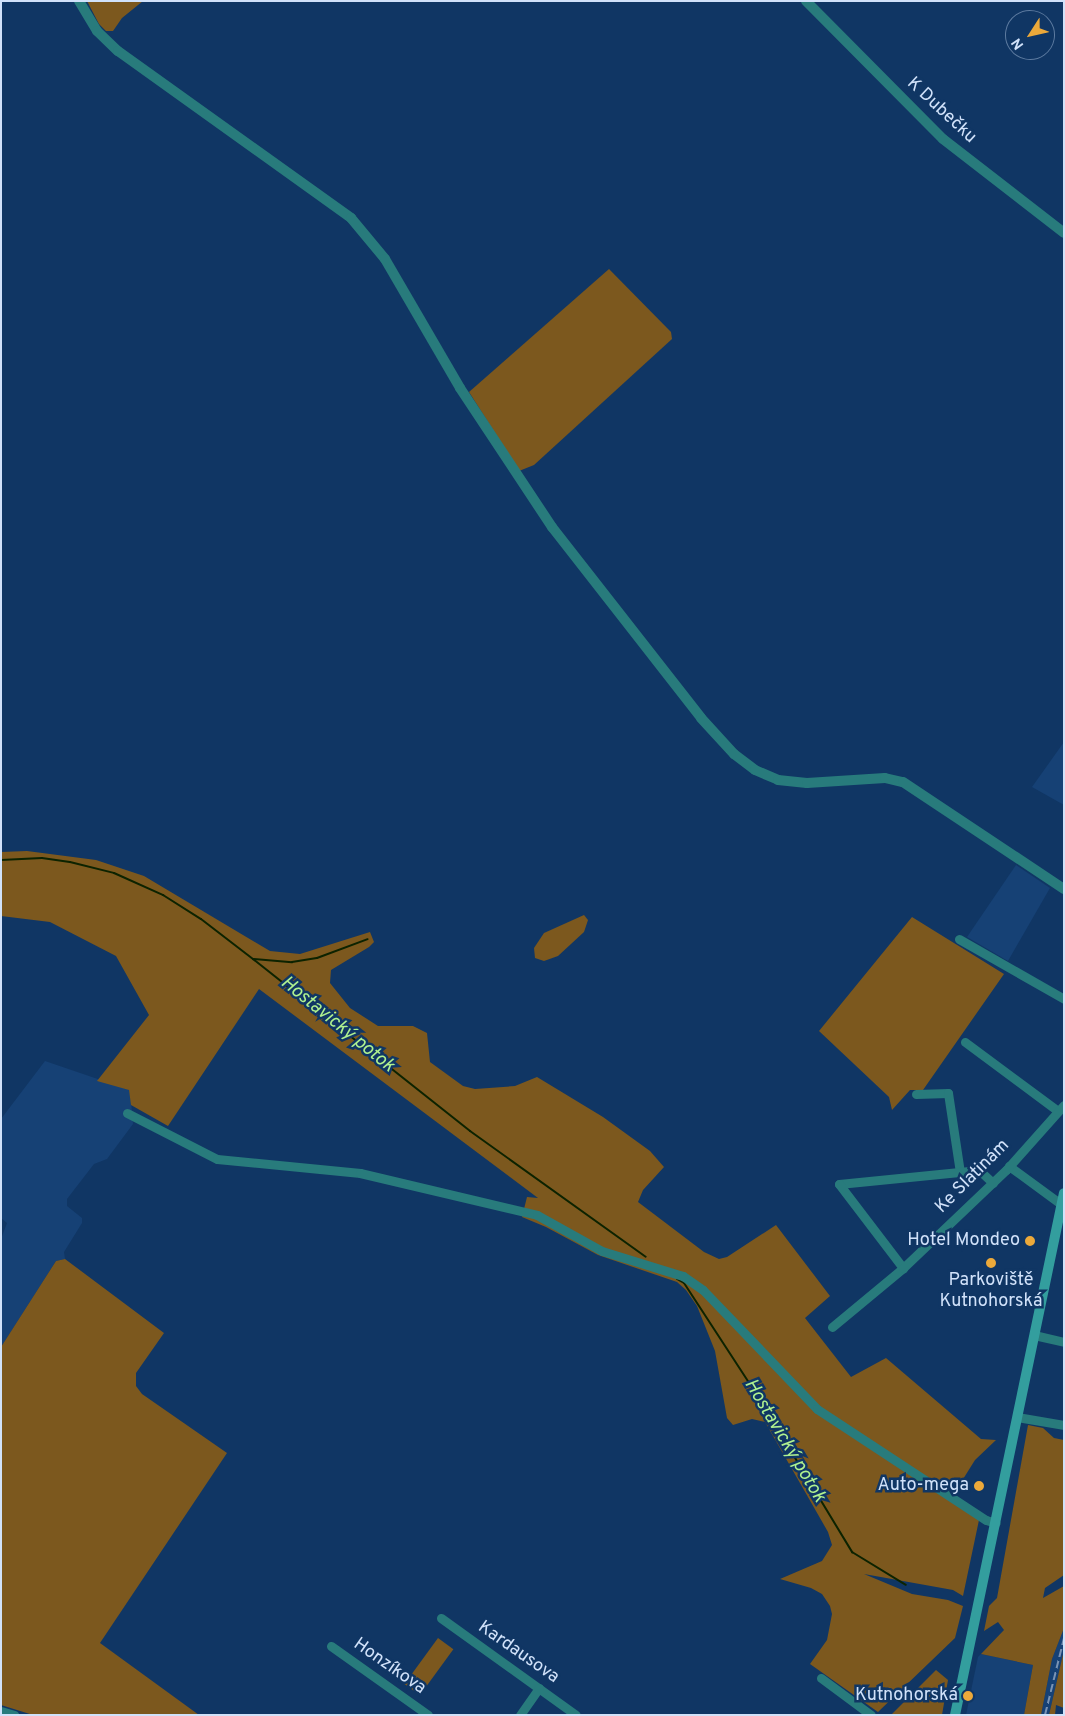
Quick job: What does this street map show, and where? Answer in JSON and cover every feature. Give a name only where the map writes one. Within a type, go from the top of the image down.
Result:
[{"type":"main road","points":[[955,1715],[1064,1193]]},
{"type":"street","points":[[79,1],[97,31],[118,51],[351,218],[385,259],[460,388],[546,520],[701,718],[734,754],[754,770],[778,780],[808,783],[894,779],[955,816],[1064,889]]},
{"type":"street","name":"K Dubečku","points":[[806,1],[943,139],[1064,232]]},
{"type":"street","points":[[959,939],[1064,999]]},
{"type":"street","points":[[965,1042],[1061,1108]]},
{"type":"street","points":[[916,1094],[948,1093],[960,1172]]},
{"type":"street","name":"Ke Slatinám","points":[[832,1327],[903,1268],[993,1183],[1061,1108]]},
{"type":"street","points":[[127,1113],[217,1159],[360,1173],[537,1215],[602,1251],[683,1276],[703,1290],[817,1409],[986,1520],[996,1523]]},
{"type":"street","points":[[1009,1166],[1061,1204]]},
{"type":"street","points":[[903,1268],[839,1184],[979,1170],[993,1183]]},
{"type":"street","points":[[1034,1335],[1064,1342]]},
{"type":"street","points":[[1017,1417],[1064,1425]]},
{"type":"street","name":"Kardausova","points":[[441,1618],[576,1715]]},
{"type":"street","name":"Honzíkova","points":[[331,1646],[428,1715]]},
{"type":"street","points":[[821,1678],[872,1715]]},
{"type":"street","points":[[520,1715],[539,1688]]},
{"type":"street","points":[[1,1711],[14,1715]]},
{"type":"shaded area","points":[[87,1],[143,1],[122,18],[113,31],[106,31],[99,24]]},
{"type":"shaded area","points":[[609,269],[671,332],[672,339],[534,465],[519,471],[469,392]]},
{"type":"shaded area","points":[[1064,742],[1064,805],[1032,787]]},
{"type":"shaded area","points":[[27,851],[96,860],[144,876],[270,951],[300,954],[370,932],[374,942],[369,947],[331,970],[330,983],[350,1008],[378,1026],[413,1026],[427,1033],[430,1062],[463,1086],[475,1089],[515,1086],[537,1077],[603,1117],[650,1151],[664,1167],[643,1190],[638,1202],[704,1252],[719,1259],[727,1257],[776,1225],[830,1296],[805,1318],[851,1377],[886,1358],[981,1439],[996,1440],[975,1460],[955,1492],[954,1502],[979,1520],[963,1596],[953,1590],[864,1574],[912,1594],[948,1600],[963,1606],[955,1638],[878,1712],[810,1664],[827,1640],[832,1614],[830,1606],[822,1594],[811,1588],[780,1579],[822,1561],[832,1545],[828,1532],[765,1422],[752,1419],[733,1425],[727,1418],[715,1351],[697,1306],[686,1290],[677,1282],[598,1255],[546,1227],[522,1217],[527,1197],[538,1198],[259,989],[168,1126],[131,1105],[129,1090],[97,1081],[149,1015],[116,956],[50,922],[1,916],[1,852]]},
{"type":"shaded area","points":[[1016,865],[1050,888],[1008,961],[967,937]]},
{"type":"shaded area","points":[[584,915],[588,920],[584,932],[558,956],[544,961],[535,958],[534,948],[544,933]]},
{"type":"shaded area","points":[[912,917],[1004,974],[923,1090],[910,1090],[892,1110],[889,1097],[819,1031]]},
{"type":"shaded area","points":[[45,1061],[130,1090],[133,1124],[107,1159],[94,1164],[67,1199],[67,1206],[82,1218],[82,1223],[64,1252],[65,1259],[56,1261],[1,1347],[1,1239],[7,1223],[1,1218],[1,1119]]},
{"type":"shaded area","points":[[65,1259],[164,1333],[136,1373],[136,1386],[142,1394],[227,1453],[100,1643],[199,1715],[33,1715],[1,1705],[1,1347],[56,1261]]},
{"type":"shaded area","points":[[1028,1425],[1043,1428],[1054,1438],[1064,1440],[1064,1575],[1045,1588],[1043,1598],[1064,1586],[1064,1628],[1052,1659],[1041,1715],[1024,1715],[1033,1665],[981,1654],[1004,1630],[998,1622],[984,1631],[989,1606],[997,1598]]},
{"type":"shaded area","points":[[1064,1628],[1064,1650],[1049,1715],[1041,1715],[1052,1659]]},
{"type":"shaded area","points":[[438,1638],[453,1649],[420,1695],[404,1684]]},
{"type":"shaded area","points":[[1064,1650],[1064,1708],[1056,1705],[1055,1715],[1049,1715]]},
{"type":"shaded area","points":[[981,1654],[1033,1665],[1024,1715],[966,1715],[978,1657]]},
{"type":"shaded area","points":[[936,1670],[948,1680],[942,1715],[891,1715]]},
{"type":"waterway","name":"Hostavický potok","points":[[1,860],[42,858],[70,862],[114,873],[163,895],[201,919],[470,1131],[646,1257]]},
{"type":"waterway","points":[[254,959],[292,962],[317,958],[368,939]]},
{"type":"waterway","name":"Hostavický potok","points":[[677,1279],[684,1283],[757,1395],[852,1552],[906,1585]]},
{"type":"railway","points":[[1045,1715],[1064,1638]]},
{"type":"place","name":"Hotel Mondeo","points":[[1030,1241]]},
{"type":"place","name":"Parkoviště Kutnohorská","points":[[991,1263]]},
{"type":"place","name":"Auto-mega","points":[[979,1486]]},
{"type":"place","name":"Kutnohorská","points":[[968,1696]]}]
